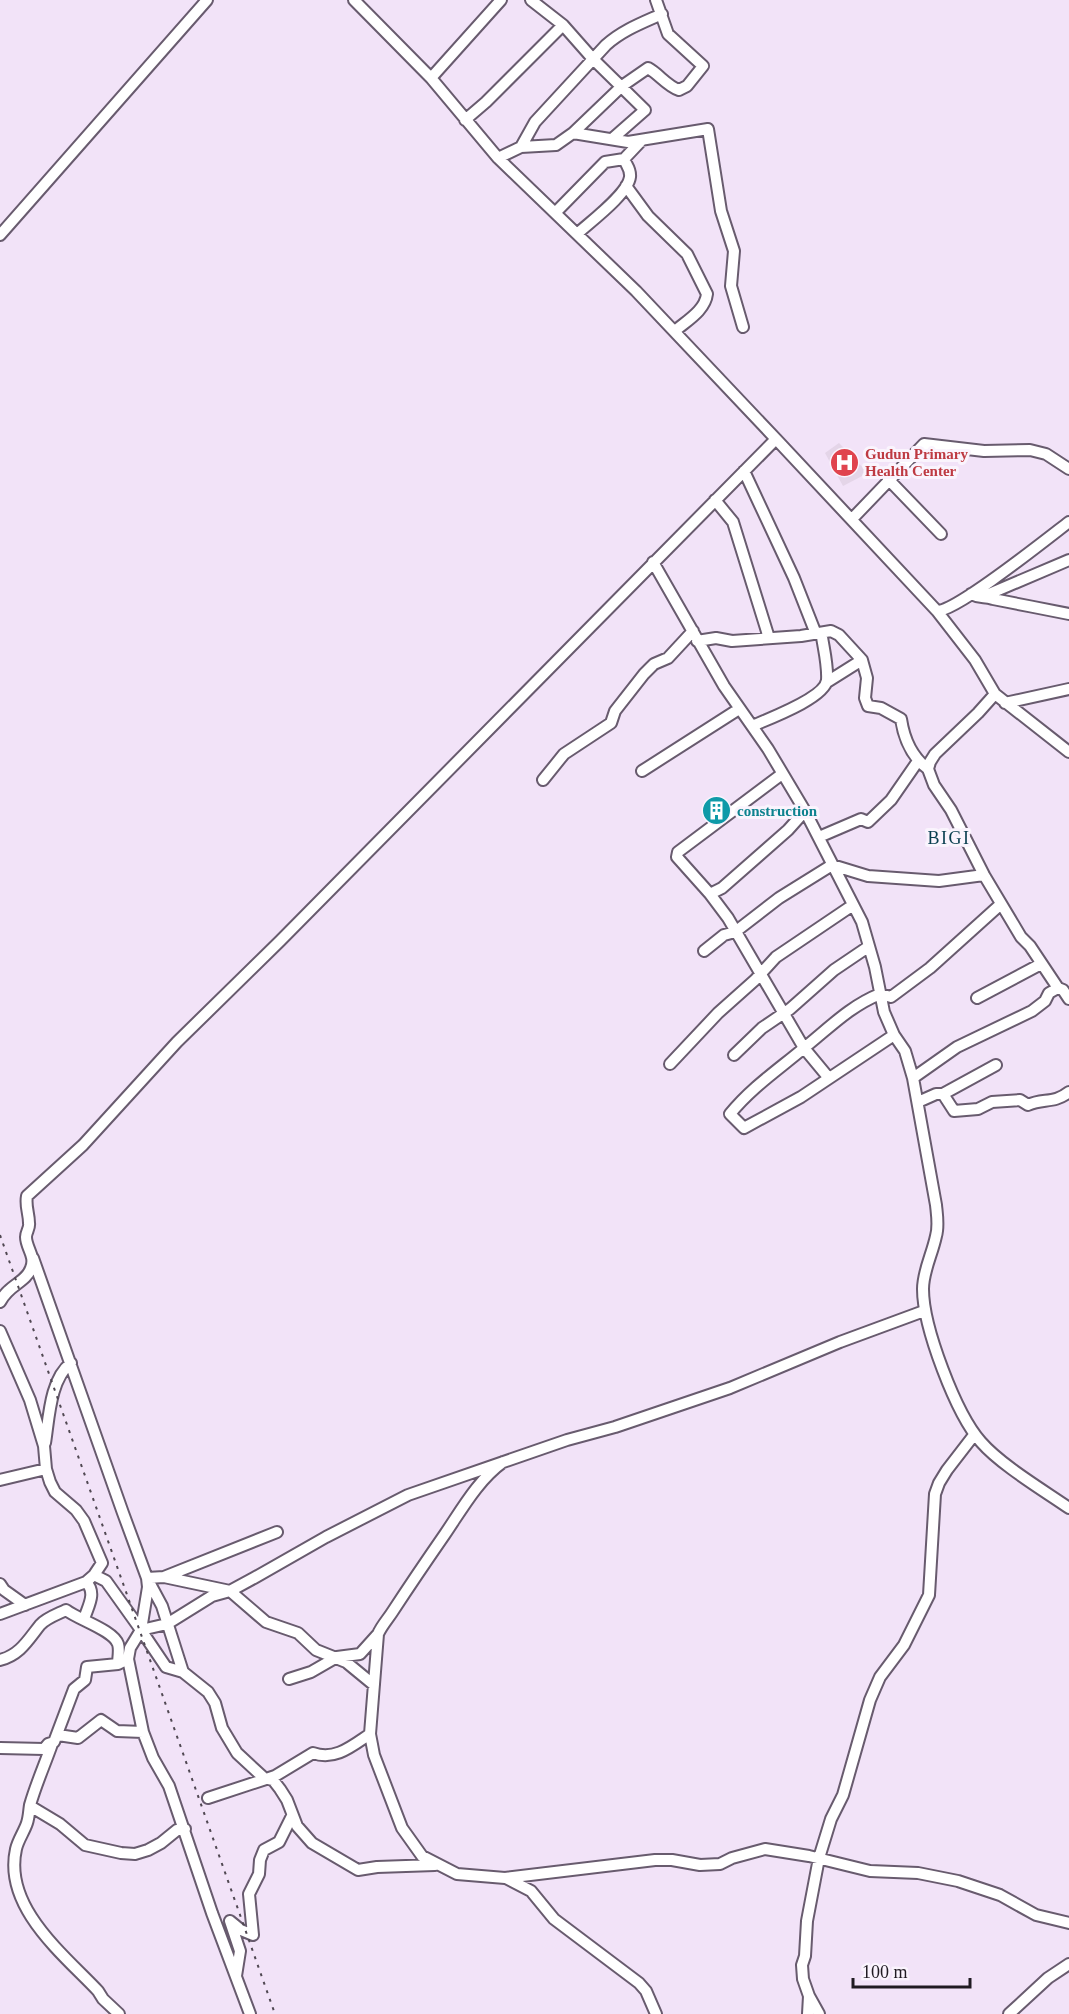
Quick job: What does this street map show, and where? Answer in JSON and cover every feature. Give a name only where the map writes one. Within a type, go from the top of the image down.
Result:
[{"type":"street","points":[[0,235],[207,0]]},
{"type":"street","points":[[354,0],[431,78],[498,158],[675,331],[937,611],[975,660],[995,694],[1069,752]]},
{"type":"street","points":[[431,78],[501,0]]},
{"type":"street","points":[[531,0],[563,25],[592,58],[645,110],[612,139]]},
{"type":"street","points":[[498,158],[520,147],[556,145],[573,133],[622,86],[648,68],[674,88],[679,90],[687,86],[703,66],[668,34],[656,0]]},
{"type":"street","points":[[520,147],[535,122],[590,65],[592,58],[617,35],[638,23],[662,14]]},
{"type":"street","points":[[465,120],[563,25]]},
{"type":"street","points":[[573,133],[628,142],[708,129],[721,211],[734,251],[731,286],[743,327]]},
{"type":"street","points":[[555,213],[605,162],[624,159],[642,140]]},
{"type":"street","points":[[577,234],[617,198],[626,186],[630,179],[629,168],[624,159]]},
{"type":"street","points":[[626,186],[648,216],[687,254],[707,294],[706,302],[701,309],[675,331]]},
{"type":"street","points":[[183,1672],[162,1606],[147,1578],[26,1237],[30,1224],[25,1204],[27,1196],[83,1145],[177,1042],[280,941],[776,439]]},
{"type":"street","points":[[852,519],[924,444],[984,451],[1030,450],[1046,454],[1067,468],[1069,480]]},
{"type":"street","points":[[744,471],[817,633],[822,637],[827,681]]},
{"type":"street","points":[[888,480],[941,534]]},
{"type":"street","points":[[715,500],[733,522],[769,638]]},
{"type":"street","points":[[975,596],[987,584],[1069,522]]},
{"type":"street","points":[[937,611],[947,610],[975,596],[1069,560]]},
{"type":"street","points":[[653,562],[739,709],[768,749],[805,811],[832,865],[849,892],[862,922],[875,966],[884,1012],[894,1035],[905,1051],[913,1078],[938,1223],[923,1276],[924,1311],[937,1355],[968,1427],[999,1459],[1069,1508]]},
{"type":"street","points":[[975,596],[1069,614]]},
{"type":"street","points":[[543,780],[564,754],[610,723],[615,711],[638,680],[654,664],[668,657],[695,636],[732,641],[831,632],[839,635],[862,660],[867,678],[868,706],[881,708],[901,719],[904,736],[918,761],[928,769],[930,777],[951,810],[1001,904],[1021,937],[1030,946],[1058,988],[1063,990],[1069,999]]},
{"type":"street","points":[[752,726],[802,703],[824,687],[827,681],[862,660]]},
{"type":"street","points":[[1005,703],[1069,689]]},
{"type":"street","points":[[928,769],[935,754],[995,694]]},
{"type":"street","points":[[642,771],[739,709]]},
{"type":"street","points":[[819,837],[861,819],[868,822],[891,800],[918,761]]},
{"type":"street","points":[[782,774],[678,852],[677,857],[728,918],[804,1048],[828,1077]]},
{"type":"street","points":[[710,894],[722,888],[788,830],[805,811]]},
{"type":"street","points":[[704,951],[724,935],[735,932],[779,898],[832,865],[868,876],[939,881],[984,875]]},
{"type":"street","points":[[894,1035],[801,1097],[744,1128],[730,1114],[748,1094],[859,1003],[880,994],[891,997],[930,968],[1001,904]]},
{"type":"street","points":[[670,1064],[776,957],[854,905]]},
{"type":"street","points":[[734,1055],[762,1028],[834,970],[868,947]]},
{"type":"street","points":[[977,998],[1041,964]]},
{"type":"street","points":[[913,1078],[957,1047],[1032,1011],[1045,1000],[1049,993],[1058,988]]},
{"type":"street","points":[[918,1102],[936,1094],[943,1095],[996,1065]]},
{"type":"street","points":[[943,1095],[954,1111],[978,1109],[992,1102],[1020,1101],[1028,1105],[1038,1100],[1047,1102],[1069,1092]]},
{"type":"street","points":[[0,1302],[9,1288],[26,1276],[32,1268],[33,1257]]},
{"type":"street","points":[[141,1630],[167,1624],[212,1596],[230,1591],[326,1537],[408,1495],[567,1440],[615,1427],[730,1388],[840,1342],[924,1311]]},
{"type":"street","points":[[0,1330],[30,1400],[44,1446],[46,1469],[55,1492],[84,1521],[102,1563],[90,1579]]},
{"type":"street","points":[[44,1446],[53,1395],[64,1368],[71,1362]]},
{"type":"street","points":[[819,2014],[803,1979],[802,1965],[805,1956],[807,1921],[819,1858],[831,1819],[843,1795],[870,1700],[880,1677],[903,1645],[929,1595],[935,1494],[939,1483],[974,1435]]},
{"type":"street","points":[[503,1462],[494,1469],[468,1500],[406,1588],[393,1611],[381,1625],[378,1634],[370,1734],[378,1769],[402,1828],[422,1856],[457,1875],[505,1878],[655,1860],[672,1860],[700,1865],[720,1864],[732,1858],[765,1849],[819,1858],[870,1871],[918,1873],[958,1881],[999,1895],[1036,1914],[1069,1923]]},
{"type":"street","points":[[0,1480],[46,1469]]},
{"type":"street","points":[[164,1577],[277,1532]]},
{"type":"street","points":[[147,1578],[164,1577],[230,1591],[266,1622],[298,1633],[316,1650],[346,1662],[374,1684]]},
{"type":"street","points":[[123,1661],[141,1630],[148,1587],[147,1578]]},
{"type":"street","points":[[84,1619],[93,1593],[90,1579]]},
{"type":"street","points":[[0,1614],[90,1579],[106,1581],[166,1667],[183,1672],[208,1692],[215,1703],[228,1741],[237,1753],[264,1778],[273,1780],[287,1800],[297,1826],[312,1843],[358,1870],[436,1864]]},
{"type":"street","points":[[0,1584],[4,1590],[25,1605]]},
{"type":"street","points":[[0,1660],[16,1653],[34,1635],[42,1623],[66,1610],[75,1617],[84,1619],[93,1626],[109,1632],[117,1641],[143,1732],[153,1758],[169,1786],[250,2014]]},
{"type":"street","points":[[289,1679],[311,1672],[337,1657],[360,1654],[378,1634]]},
{"type":"street","points":[[119,2014],[54,1945],[33,1918],[22,1899],[15,1876],[15,1857],[19,1841],[27,1825],[30,1806],[74,1689],[85,1680],[87,1667],[123,1661]]},
{"type":"street","points":[[0,1748],[45,1749],[55,1739],[78,1738],[101,1720],[117,1731],[143,1732]]},
{"type":"street","points":[[208,1798],[275,1776],[313,1753],[322,1756],[333,1755],[370,1734]]},
{"type":"street","points":[[30,1806],[60,1824],[85,1845],[121,1853],[135,1854],[148,1850],[177,1830],[184,1829]]},
{"type":"street","points":[[230,1921],[241,1930],[253,1935],[249,1894],[259,1874],[260,1860],[264,1850],[279,1842],[292,1816]]},
{"type":"street","points":[[505,1878],[531,1891],[554,1919],[639,1983],[656,2014]]},
{"type":"street","points":[[224,1943],[230,1921]]},
{"type":"street","points":[[230,1921],[240,1951],[236,1976]]},
{"type":"street","points":[[1009,2014],[1047,1978],[1069,1964]]},
{"type":"street","points":[[808,2014],[809,1996]]},
{"type":"shaded area","name":"Gudun Primary Health Center","points":[[839,443],[868,473],[843,486],[825,453]]},
{"type":"railway","points":[[0,1235],[275,2014]]},
{"type":"place","name":"Gudun Primary Health Center","points":[[844,463]]},
{"type":"place","name":"construction","points":[[716,811]]},
{"type":"district","name":"BIGI","points":[[949,838]]}]
